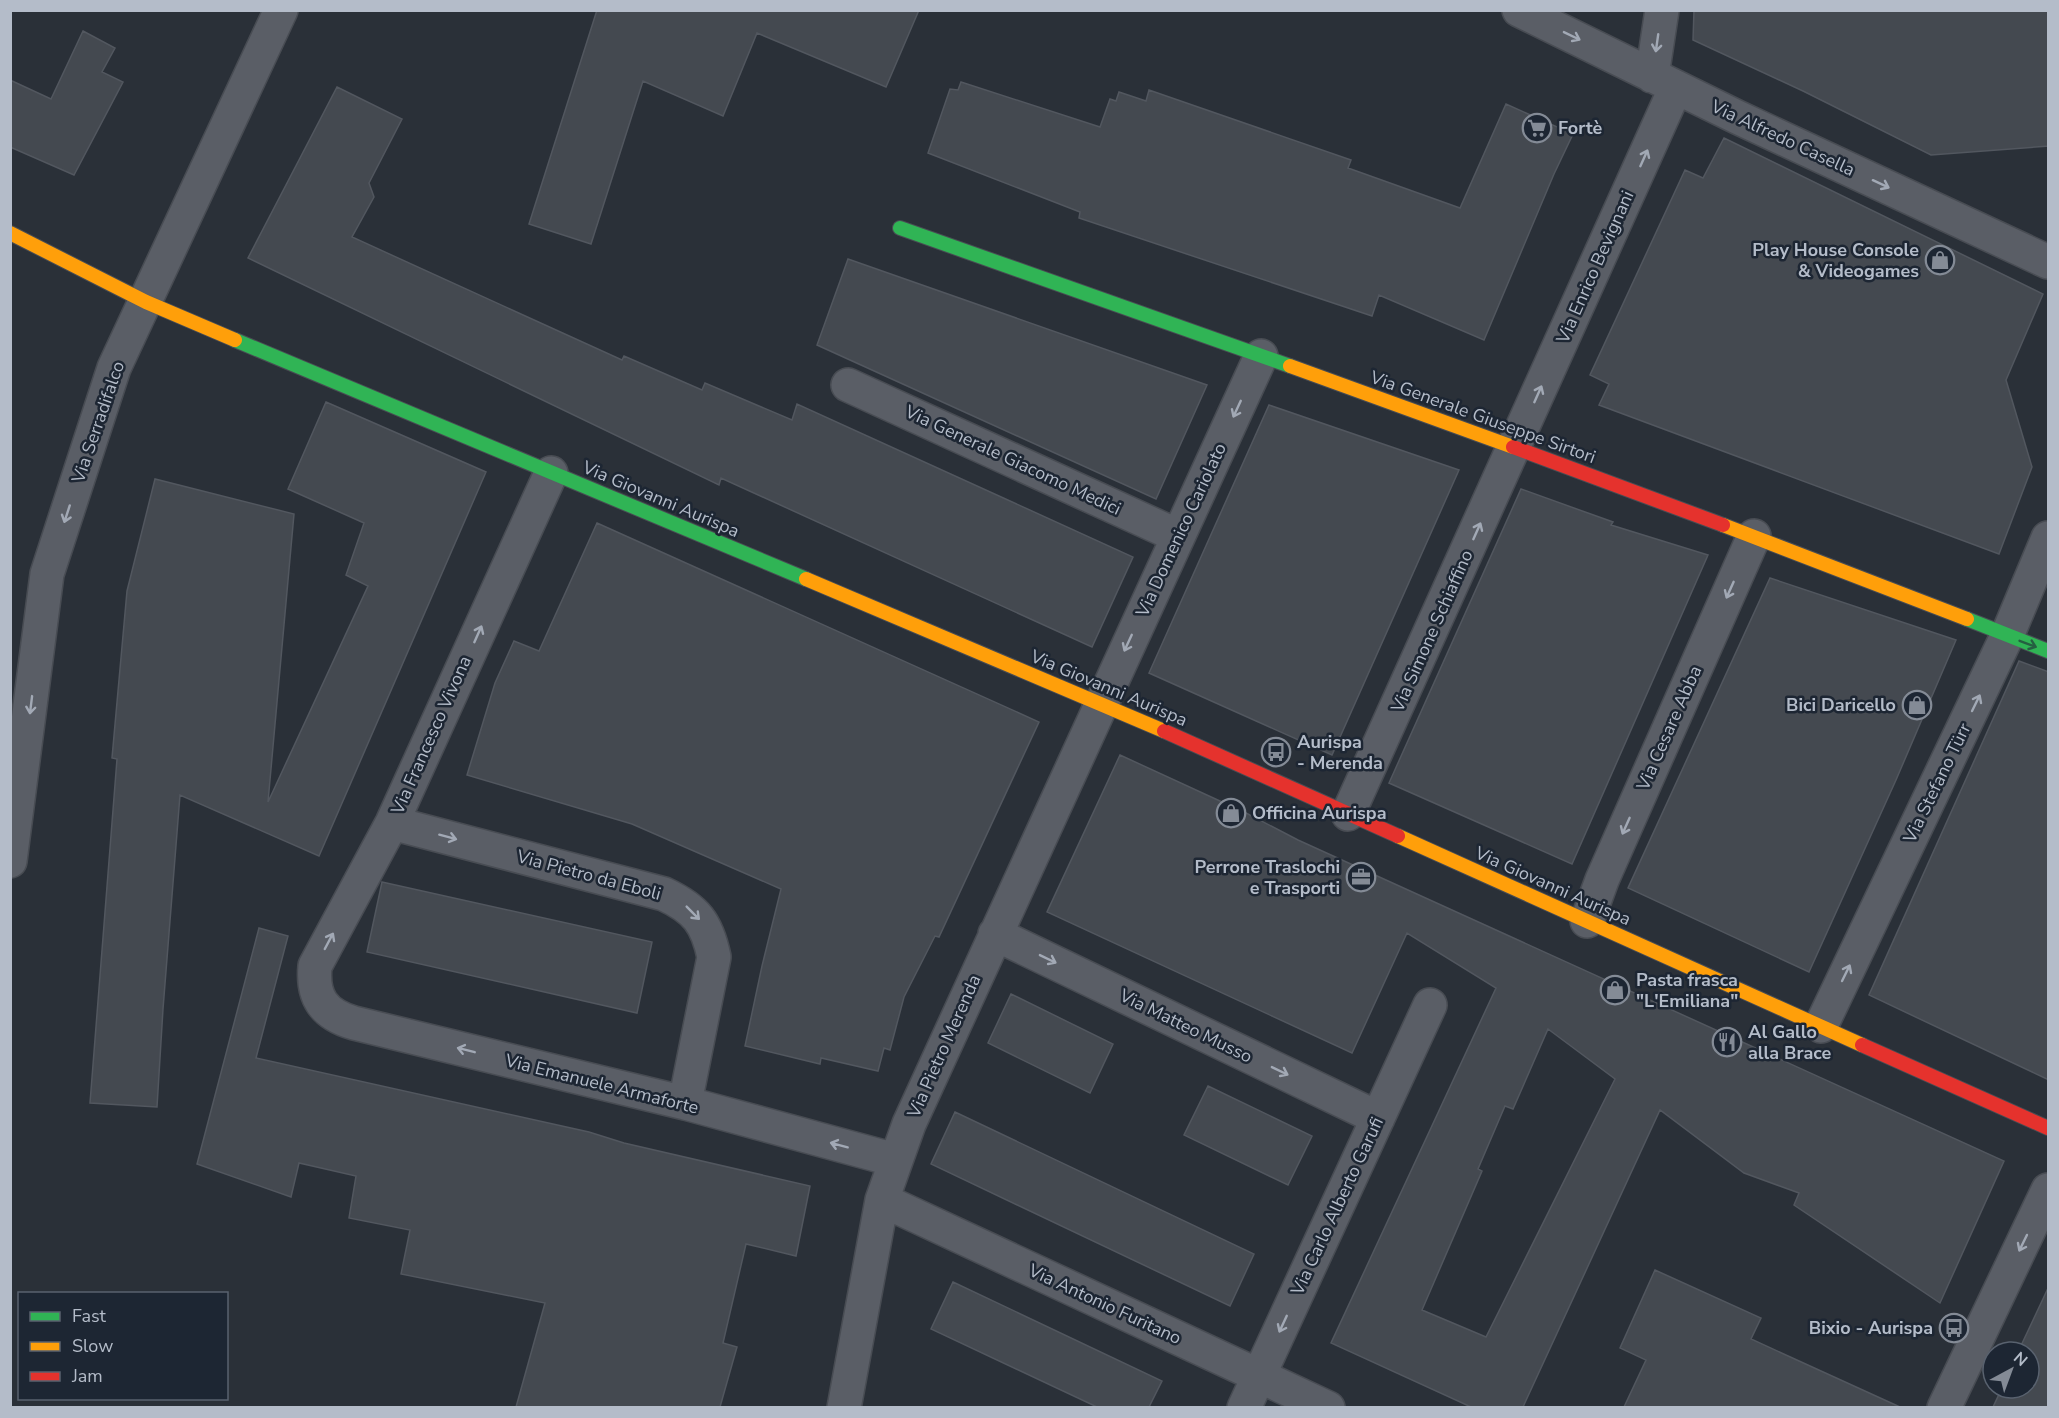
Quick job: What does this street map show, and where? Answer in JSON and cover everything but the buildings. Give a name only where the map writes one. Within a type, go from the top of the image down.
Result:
[{"type":"street","name":"Via Serradifalco","points":[[10,861],[47,574],[114,368],[281,10]]},
{"type":"street","name":"Via Alfredo Casella","points":[[1520,10],[1664,81],[2049,262]]},
{"type":"street","name":"Via Enrico Bevignani","points":[[1515,447],[1664,81],[1662,10]]},
{"type":"street","name":"Via Generale Giuseppe Sirtori","points":[[900,228],[1515,447],[1754,536],[2049,651]]},
{"type":"street","name":"Via Giovanni Aurispa","points":[[10,233],[146,302],[1101,703],[2049,1128]]},
{"type":"street","name":"Via Domenico Cariolato","points":[[1101,703],[1261,356]]},
{"type":"street","name":"Via Generale Giacomo Medici","points":[[848,384],[1178,536]]},
{"type":"street","name":"Via Simone Schiaffino","points":[[1348,814],[1515,447]]},
{"type":"street","name":"Via Francesco Vivona","points":[[318,996],[314,981],[315,966],[392,822],[551,472]]},
{"type":"street","name":"Via Cesare Abba","points":[[1587,921],[1602,880],[1754,536]]},
{"type":"street","name":"Via Stefano Türr","points":[[1821,1026],[2007,636],[2049,538]]},
{"type":"street","name":"Via Pietro Merenda","points":[[844,1407],[882,1200],[895,1160],[909,1124],[1101,703]]},
{"type":"street","name":"Via Pietro da Eboli","points":[[392,822],[664,894],[683,903],[699,918],[709,936],[714,957],[685,1103]]},
{"type":"street","name":"Via Matteo Musso","points":[[995,934],[1377,1119]]},
{"type":"street","name":"Via Emanuele Armaforte","points":[[318,996],[326,1009],[339,1018],[685,1103],[895,1160]]},
{"type":"street","name":"Via Carlo Alberto Garufi","points":[[1244,1407],[1430,1005]]},
{"type":"street","points":[[1944,1407],[2049,1190]]},
{"type":"street","name":"Via Antonio Furitano","points":[[882,1200],[1328,1407]]},
{"type":"traffic: fast","points":[[900,228],[1290,366]]},
{"type":"traffic: fast","points":[[235,340],[806,579]]},
{"type":"traffic: fast","points":[[1967,619],[2048,651]]},
{"type":"traffic: slow","points":[[10,233],[146,302],[235,340]]},
{"type":"traffic: slow","points":[[1290,366],[1513,447]]},
{"type":"traffic: slow","points":[[1723,525],[1967,619]]},
{"type":"traffic: slow","points":[[806,579],[1164,731]]},
{"type":"traffic: slow","points":[[1398,836],[1862,1045]]},
{"type":"traffic: jam","points":[[1513,447],[1723,525]]},
{"type":"traffic: jam","points":[[1164,731],[1398,836]]},
{"type":"traffic: jam","points":[[1862,1045],[2048,1128]]},
{"type":"place","name":"Fortè","points":[[1537,128]]},
{"type":"place","name":"Play House Console & Videogames","points":[[1940,260]]},
{"type":"place","name":"Bici Daricello","points":[[1917,705]]},
{"type":"place","name":"Aurispa - Merenda","points":[[1276,752]]},
{"type":"place","name":"Officina Aurispa","points":[[1231,813]]},
{"type":"place","name":"Perrone Traslochi e Trasporti","points":[[1361,877]]},
{"type":"place","name":"Pasta frasca \"L'Emiliana\"","points":[[1615,990]]},
{"type":"place","name":"Al Gallo alla Brace","points":[[1727,1042]]},
{"type":"place","name":"Bixio - Aurispa","points":[[1954,1328]]}]
